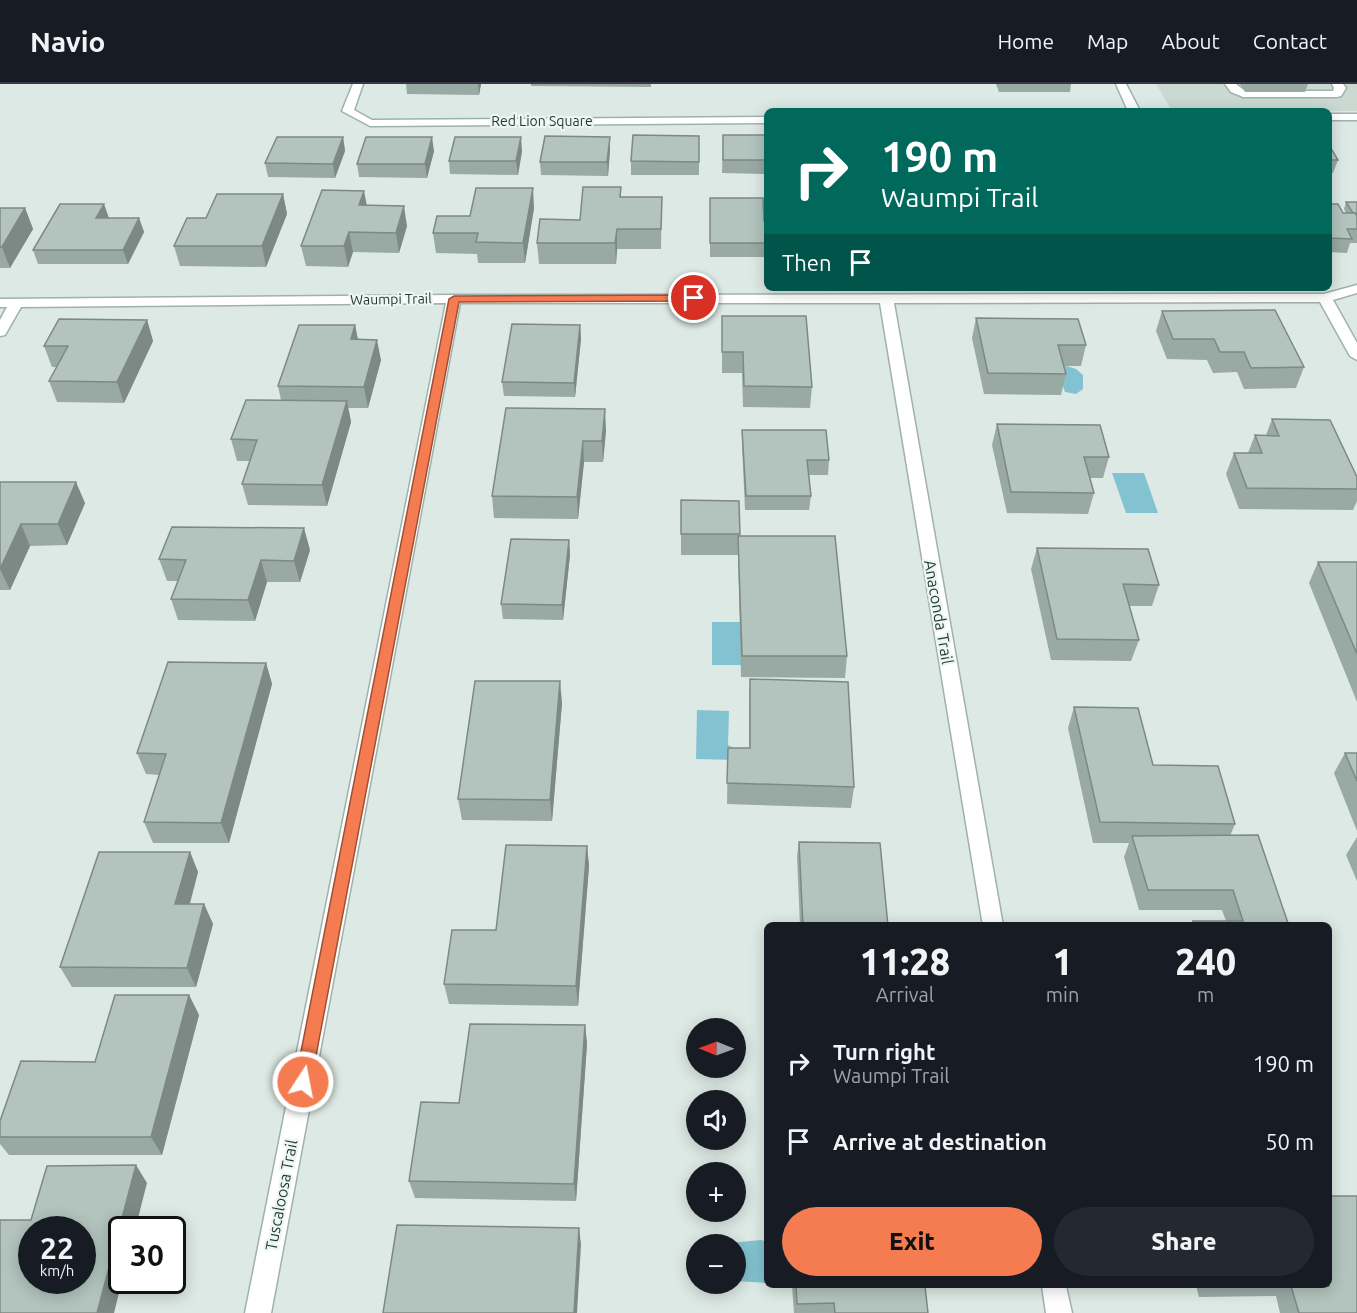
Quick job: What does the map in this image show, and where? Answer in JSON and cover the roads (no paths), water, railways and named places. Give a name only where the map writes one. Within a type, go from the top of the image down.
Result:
[{"type":"street","name":"Red Lion Square","points":[[358,84],[348,111],[370,123],[764,120]]},
{"type":"street","points":[[1121,84],[1133,108]]},
{"type":"street","points":[[1230,84],[1234,90],[1243,94],[1337,94],[1340,88],[1337,84]]},
{"type":"street","points":[[1332,117],[1357,117]]},
{"type":"street","name":"Waumpi Trail","points":[[0,303],[454,299],[1325,298],[1357,289]]},
{"type":"street","name":"Anaconda Trail","points":[[886,298],[992,922]]},
{"type":"street","points":[[1325,298],[1357,356]]},
{"type":"street","name":"Tuscaloosa Trail","points":[[258,1313],[454,299]]},
{"type":"street","points":[[0,332],[16,303]]},
{"type":"street","points":[[1054,1288],[1059,1313]]},
{"type":"water","points":[[1067,366],[1083,375],[1083,389],[1076,394],[1065,392],[1056,367]]},
{"type":"water","points":[[1112,473],[1144,473],[1158,513],[1126,513]]},
{"type":"water","points":[[712,622],[744,622],[745,665],[712,665]]},
{"type":"water","points":[[697,710],[729,711],[728,745],[736,749],[736,760],[696,759]]},
{"type":"water","points":[[746,1241],[764,1242],[764,1283],[746,1282]]}]
